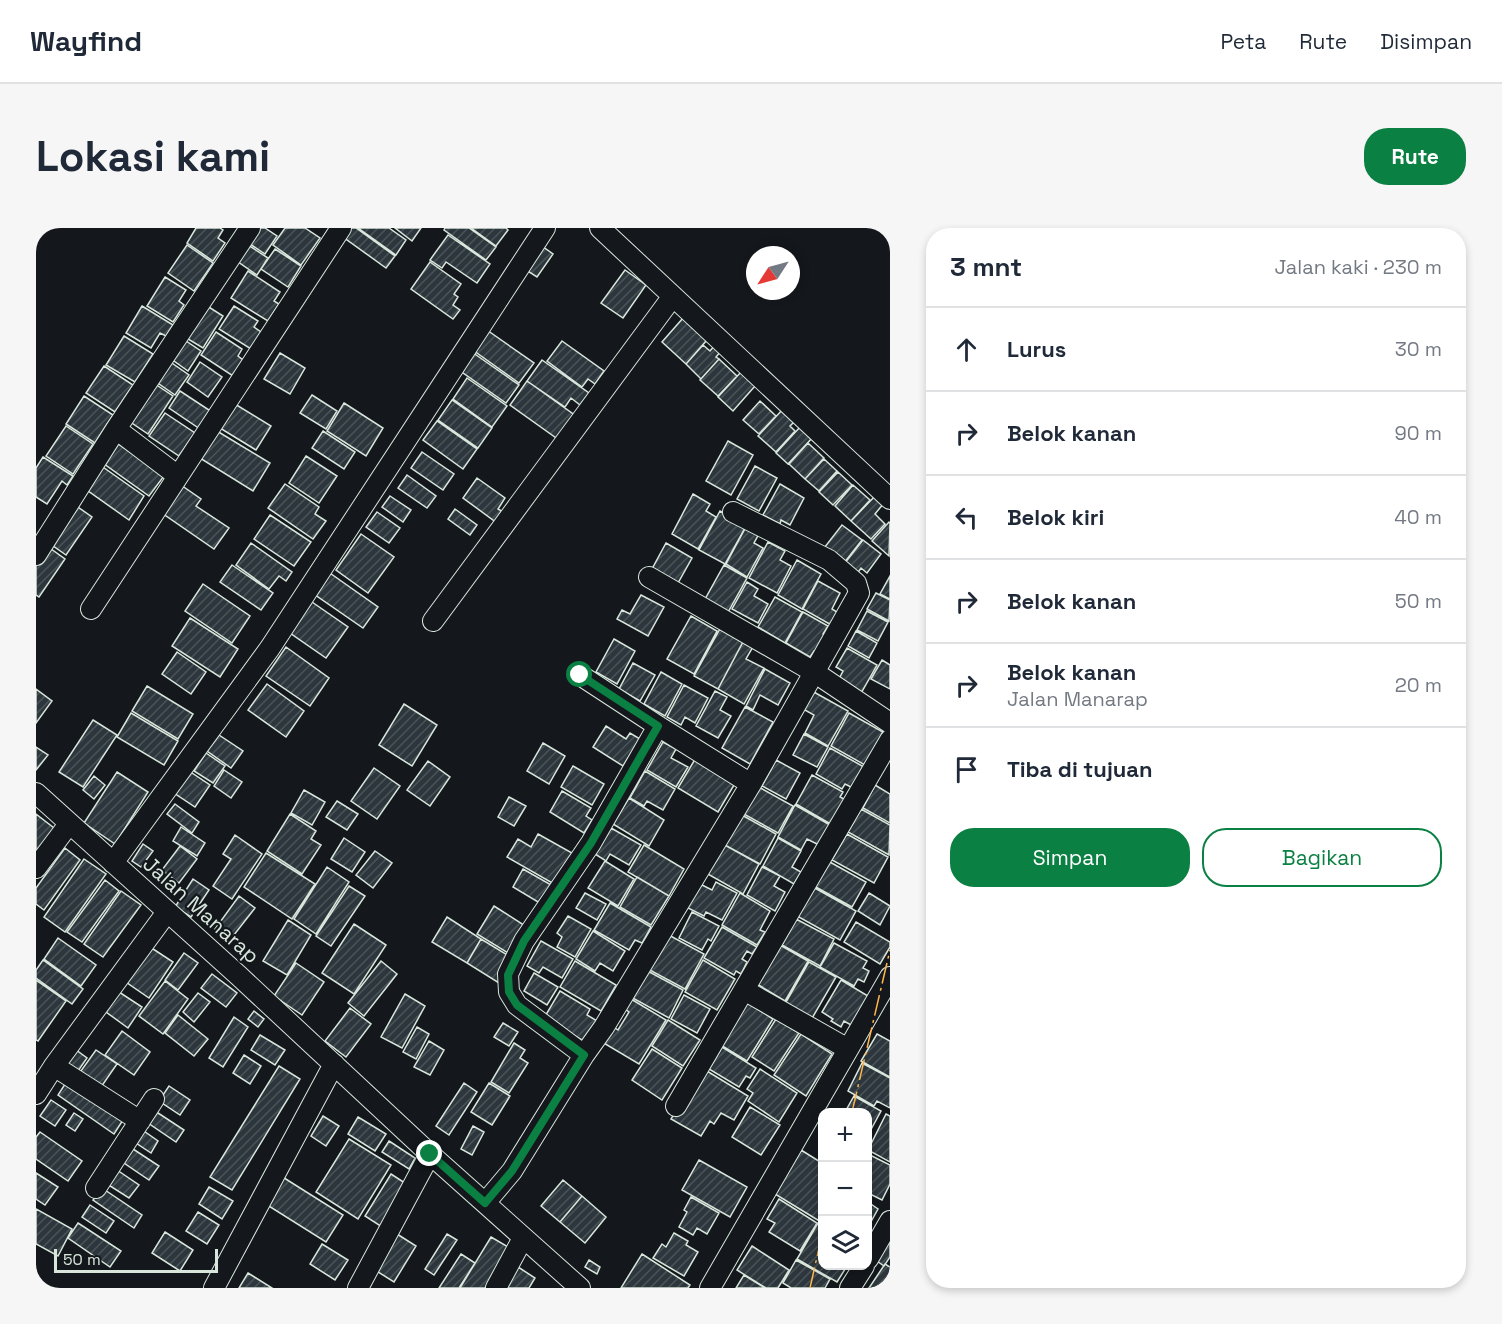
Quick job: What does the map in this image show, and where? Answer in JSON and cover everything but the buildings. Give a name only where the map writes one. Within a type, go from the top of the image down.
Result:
[{"type":"street","points":[[36,555],[116,429],[250,228]]},
{"type":"street","points":[[91,609],[341,228]]},
{"type":"street","points":[[113,863],[270,648],[545,228]]},
{"type":"street","points":[[600,228],[890,499]]},
{"type":"street","points":[[433,621],[673,296]]},
{"type":"street","points":[[116,429],[178,476]]},
{"type":"street","points":[[485,1203],[512,1171],[604,1027],[751,784],[859,594],[856,583],[829,560],[733,512]]},
{"type":"street","points":[[649,577],[814,672],[890,723]]},
{"type":"street","points":[[580,675],[751,784]]},
{"type":"street","points":[[584,1055],[517,1005],[509,992],[508,975],[524,941],[591,843],[658,726]]},
{"type":"street","points":[[676,1106],[890,740]]},
{"type":"street","name":"Jalan Manarap","points":[[36,793],[239,976],[430,1154],[580,1288]]},
{"type":"street","points":[[36,868],[69,824]]},
{"type":"street","points":[[36,1094],[167,912]]},
{"type":"street","points":[[710,1288],[890,977]]},
{"type":"street","points":[[744,990],[848,1049]]},
{"type":"street","points":[[214,1288],[334,1064]]},
{"type":"street","points":[[54,1066],[140,1120]]},
{"type":"street","points":[[96,1188],[154,1099]]},
{"type":"street","points":[[358,1288],[430,1154]]},
{"type":"street","points":[[872,1251],[890,1221]]},
{"type":"street","points":[[496,1288],[523,1238]]},
{"type":"street","points":[[850,1288],[861,1270]]},
{"type":"power","points":[[853,1108],[890,950]]},
{"type":"power","points":[[810,1288],[818,1253]]},
{"type":"route","points":[[430,1154],[485,1203],[512,1171],[584,1055],[517,1005],[509,992],[508,975],[524,941],[591,843],[658,726],[580,675]]}]
